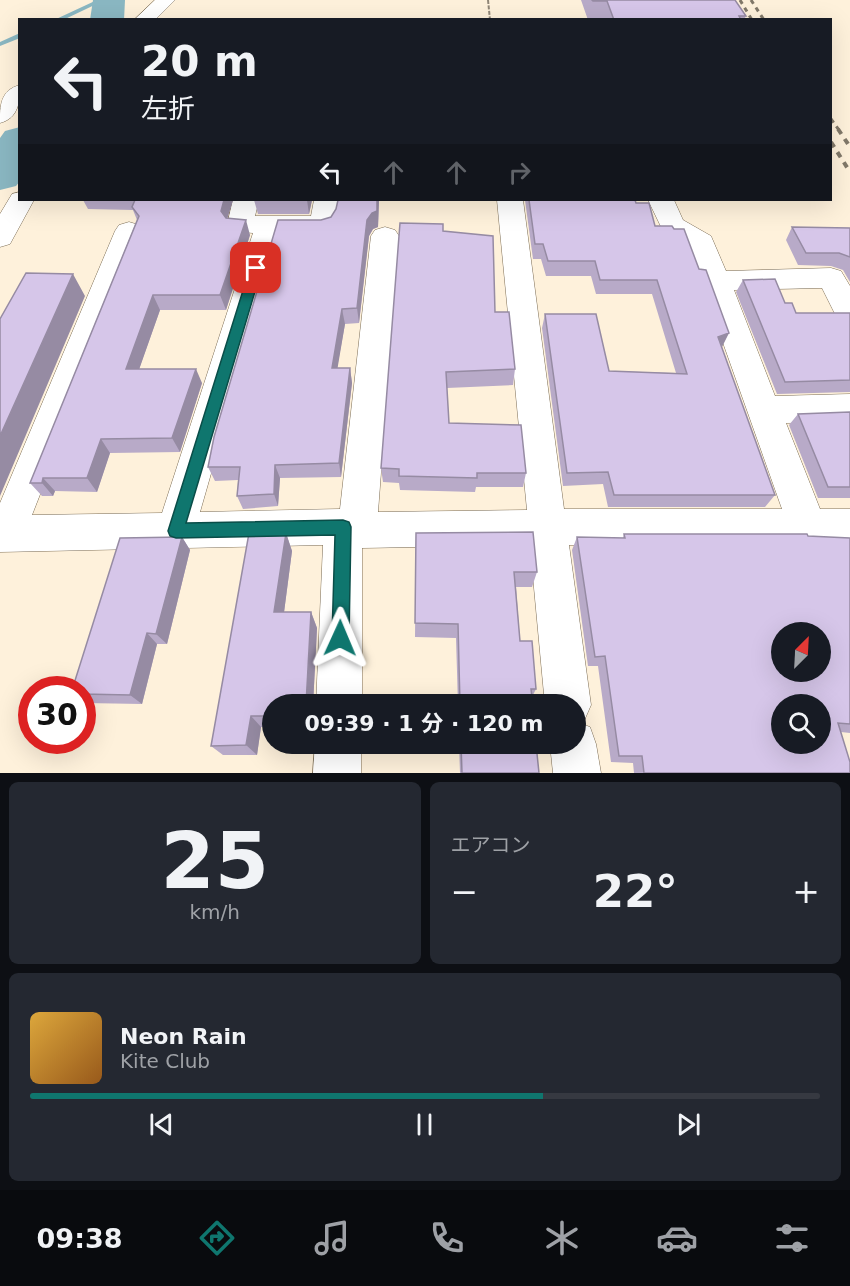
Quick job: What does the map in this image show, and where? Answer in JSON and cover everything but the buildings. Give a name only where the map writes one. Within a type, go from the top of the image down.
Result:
[{"type":"street","points":[[144,18],[166,0]]},
{"type":"street","points":[[0,116],[18,94]]},
{"type":"street","points":[[0,238],[20,201]]},
{"type":"street","points":[[246,201],[240,225],[323,224],[327,201]]},
{"type":"street","points":[[510,201],[567,694]]},
{"type":"street","points":[[661,201],[672,225],[701,242],[808,528]]},
{"type":"street","points":[[176,531],[269,225]]},
{"type":"street","points":[[129,231],[3,534],[546,527],[850,527]]},
{"type":"street","points":[[340,694],[350,529],[385,236]]},
{"type":"street","points":[[716,280],[831,278],[850,314]]},
{"type":"street","points":[[764,411],[850,408]]},
{"type":"street","points":[[337,773],[338,754]]},
{"type":"street","points":[[574,754],[577,773]]},
{"type":"path","points":[[488,0],[490,18]]},
{"type":"waterway","points":[[62,18],[102,0]]},
{"type":"waterway","points":[[107,18],[109,0]]},
{"type":"waterway","points":[[0,44],[18,36]]},
{"type":"waterway","points":[[0,176],[18,144]]},
{"type":"railway","points":[[740,0],[751,18]]},
{"type":"railway","points":[[751,0],[763,18]]},
{"type":"railway","points":[[832,120],[839,130]]},
{"type":"railway","points":[[838,129],[850,147]]},
{"type":"railway","points":[[832,144],[850,172]]},
{"type":"route","points":[[256,268],[176,531],[343,527],[340,638]]}]
